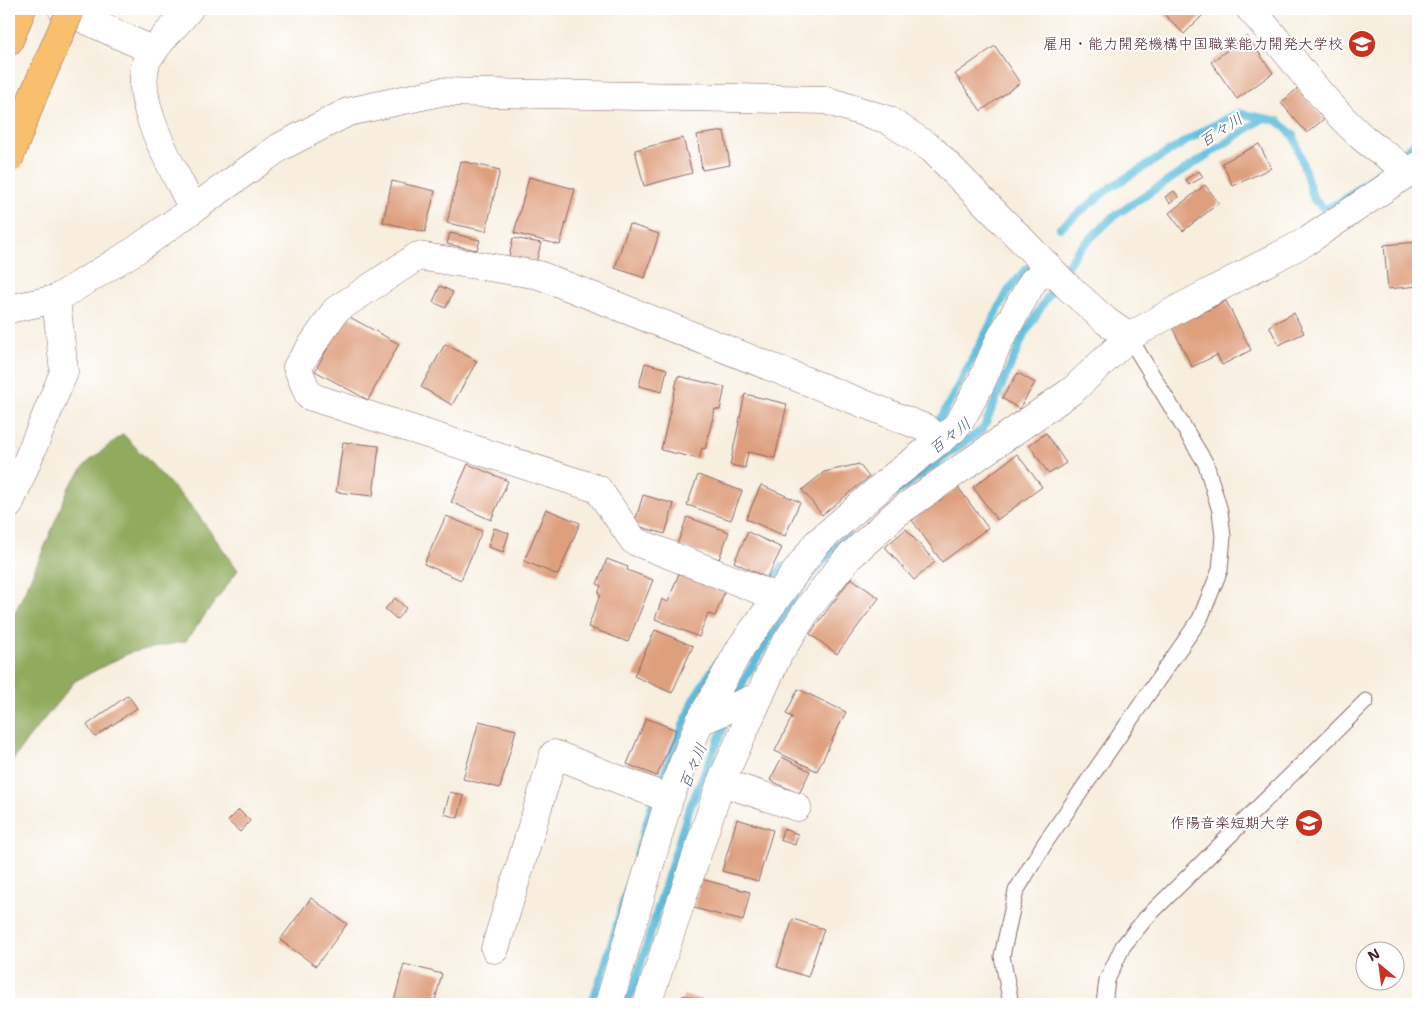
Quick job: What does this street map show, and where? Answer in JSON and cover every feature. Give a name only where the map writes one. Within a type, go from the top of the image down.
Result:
[{"type":"highway","points":[[9,41],[22,9]]},
{"type":"highway","points":[[9,159],[33,96],[71,9]]},
{"type":"street","points":[[62,9],[154,51]]},
{"type":"street","points":[[189,9],[146,61],[144,82],[149,118],[193,209]]},
{"type":"street","points":[[615,1002],[660,796],[706,718],[769,594],[816,544],[889,480],[950,440],[1073,390],[1129,337],[1307,241],[1408,168],[1362,137],[1321,94],[1250,9]]},
{"type":"street","points":[[9,309],[56,299],[136,250],[280,147],[348,112],[440,92],[825,100],[888,120],[932,149],[1056,274],[1106,321],[1129,337]]},
{"type":"street","points":[[769,594],[634,541],[598,489],[309,396],[297,367],[336,310],[418,256],[539,275],[950,440]]},
{"type":"street","points":[[647,1004],[721,782],[756,698],[778,655],[809,607],[847,559],[897,513],[950,440],[981,383],[999,341],[1033,282],[1056,274]]},
{"type":"street","points":[[9,505],[64,372],[56,299]]},
{"type":"street","points":[[706,718],[756,698]]},
{"type":"street","points":[[495,949],[554,754],[660,796]]},
{"type":"street","points":[[721,782],[797,807]]},
{"type":"lane","points":[[1011,1004],[1002,956],[1016,891],[1045,842],[1200,619],[1220,570],[1223,536],[1220,511],[1206,464],[1129,337]]},
{"type":"lane","points":[[1104,1004],[1107,980],[1123,946],[1146,918],[1366,701]]},
{"type":"green space","points":[[123,434],[193,508],[238,570],[186,641],[129,653],[75,681],[27,740],[9,766],[9,626],[69,487],[87,463]]},
{"type":"building","points":[[1159,9],[1209,9],[1184,34]]},
{"type":"building","points":[[1247,36],[1273,73],[1237,99],[1211,62]]},
{"type":"building","points":[[995,46],[1020,83],[981,111],[955,74]]},
{"type":"building","points":[[1298,88],[1324,119],[1307,133],[1281,103]]},
{"type":"building","points":[[724,131],[730,165],[702,170],[697,135]]},
{"type":"building","points":[[683,138],[692,173],[644,186],[635,150]]},
{"type":"building","points":[[1259,144],[1271,168],[1233,186],[1222,163]]},
{"type":"building","points":[[461,161],[500,170],[486,231],[447,223]]},
{"type":"building","points":[[1199,171],[1203,177],[1189,185],[1186,179]]},
{"type":"building","points":[[529,177],[575,189],[560,245],[514,233]]},
{"type":"building","points":[[392,181],[435,191],[425,232],[383,222]]},
{"type":"building","points":[[1205,185],[1219,203],[1183,231],[1169,213]]},
{"type":"building","points":[[1174,191],[1179,197],[1170,203],[1165,197]]},
{"type":"building","points":[[629,224],[659,234],[645,278],[615,268]]},
{"type":"building","points":[[450,233],[480,240],[477,250],[447,244]]},
{"type":"building","points":[[513,238],[541,243],[536,263],[509,257]]},
{"type":"building","points":[[1418,242],[1418,286],[1388,289],[1384,245]]},
{"type":"building","points":[[440,286],[453,292],[446,308],[433,302]]},
{"type":"building","points":[[1226,301],[1251,350],[1222,365],[1217,355],[1192,367],[1171,325],[1191,315],[1192,318]]},
{"type":"building","points":[[1294,313],[1304,333],[1279,345],[1269,326]]},
{"type":"building","points":[[346,315],[399,344],[368,400],[315,371]]},
{"type":"building","points":[[445,344],[477,361],[452,405],[421,387]]},
{"type":"building","points":[[645,363],[667,369],[662,392],[639,386]]},
{"type":"building","points":[[1018,373],[1035,383],[1019,409],[1002,398]]},
{"type":"building","points":[[678,376],[725,387],[720,410],[715,409],[705,449],[702,448],[699,459],[661,450]]},
{"type":"building","points":[[745,394],[787,404],[775,458],[748,452],[745,468],[730,465]]},
{"type":"building","points":[[1046,433],[1066,463],[1049,474],[1029,445]]},
{"type":"building","points":[[343,442],[379,446],[373,496],[336,492]]},
{"type":"building","points":[[1017,454],[1042,487],[997,520],[973,487]]},
{"type":"building","points":[[468,464],[508,481],[491,520],[451,502]]},
{"type":"building","points":[[859,464],[869,477],[822,515],[802,490],[824,472]]},
{"type":"building","points":[[698,475],[742,491],[731,520],[687,505]]},
{"type":"building","points":[[761,485],[800,502],[785,536],[746,519]]},
{"type":"building","points":[[958,487],[988,528],[942,562],[912,520]]},
{"type":"building","points":[[643,495],[674,504],[665,534],[634,525]]},
{"type":"building","points":[[546,509],[580,523],[558,575],[524,561]]},
{"type":"building","points":[[446,516],[482,531],[461,580],[424,564]]},
{"type":"building","points":[[687,517],[729,532],[719,559],[677,545]]},
{"type":"building","points":[[494,528],[509,533],[503,552],[488,547]]},
{"type":"building","points":[[906,529],[935,562],[914,580],[885,547]]},
{"type":"building","points":[[748,532],[782,548],[767,578],[734,562]]},
{"type":"building","points":[[607,559],[628,567],[627,570],[653,580],[628,642],[588,627],[600,595],[598,594],[601,586],[597,584]]},
{"type":"building","points":[[679,573],[725,591],[715,616],[708,614],[699,637],[655,619],[662,599],[668,602]]},
{"type":"building","points":[[851,578],[879,598],[837,654],[810,634]]},
{"type":"building","points":[[395,598],[406,608],[397,619],[385,609]]},
{"type":"building","points":[[655,630],[693,646],[672,693],[634,676]]},
{"type":"building","points":[[798,689],[846,712],[817,771],[775,751],[792,717],[786,714]]},
{"type":"building","points":[[128,695],[137,708],[95,737],[87,725]]},
{"type":"building","points":[[646,718],[676,730],[657,776],[627,764]]},
{"type":"building","points":[[479,721],[516,730],[500,788],[463,779]]},
{"type":"building","points":[[782,757],[810,771],[799,794],[770,780]]},
{"type":"building","points":[[450,792],[464,796],[458,818],[444,814]]},
{"type":"building","points":[[239,810],[250,821],[240,832],[228,821]]},
{"type":"building","points":[[737,819],[773,830],[758,881],[722,871]]},
{"type":"building","points":[[783,829],[798,834],[795,845],[780,840]]},
{"type":"building","points":[[701,879],[750,892],[743,921],[694,908]]},
{"type":"building","points":[[311,898],[347,924],[316,966],[280,940]]},
{"type":"building","points":[[793,919],[824,929],[808,977],[777,967]]},
{"type":"building","points":[[404,964],[442,974],[434,1004],[406,1004],[394,1001]]},
{"type":"building","points":[[683,995],[704,1000],[703,1004],[681,1004]]},
{"type":"waterway","points":[[1060,228],[1111,187],[1206,129],[1238,113],[1264,118]]},
{"type":"waterway","name":"百々川","points":[[1062,274],[1077,251],[1114,216],[1264,118],[1278,121],[1294,136],[1314,200],[1325,209],[1343,201],[1388,164]]},
{"type":"waterway","name":"百々川","points":[[1397,157],[1418,141]]},
{"type":"waterway","points":[[932,427],[942,416],[1008,291],[1027,268]]},
{"type":"waterway","name":"百々川","points":[[890,497],[983,429],[1024,335],[1056,283]]},
{"type":"waterway","name":"百々川","points":[[737,697],[745,678],[799,590],[849,532]]},
{"type":"waterway","points":[[766,589],[783,566]]},
{"type":"waterway","points":[[591,1004],[602,975],[652,804],[694,698],[718,661]]},
{"type":"waterway","name":"百々川","points":[[625,1004],[632,992],[688,812],[728,717]]},
{"type":"place","name":"雇用・能力開発機構中国職業能力開発大学校","points":[[1362,44]]},
{"type":"place","name":"作陽音楽短期大学","points":[[1309,823]]}]
